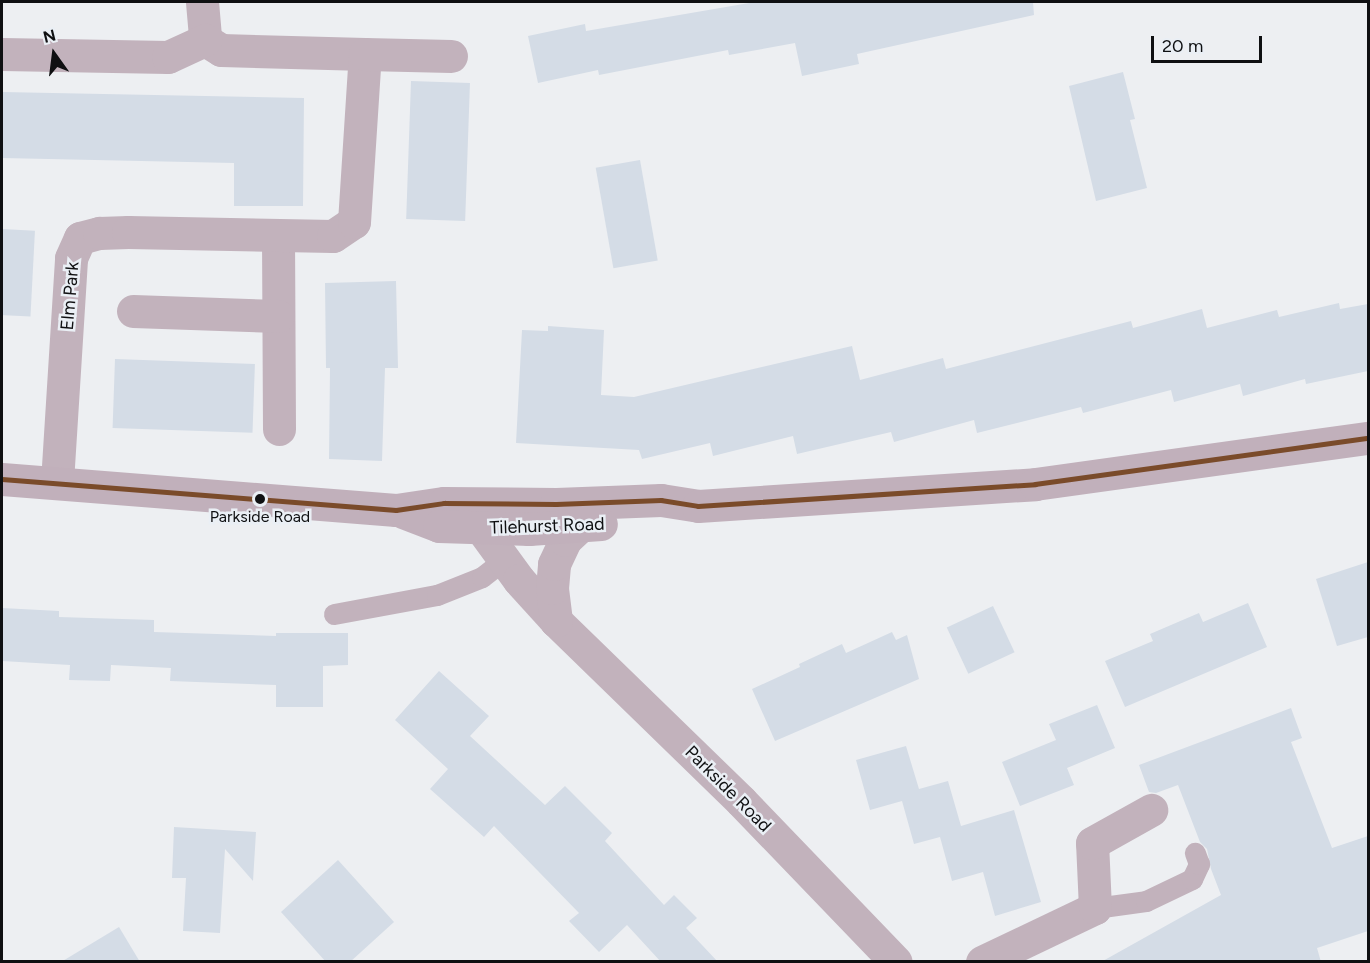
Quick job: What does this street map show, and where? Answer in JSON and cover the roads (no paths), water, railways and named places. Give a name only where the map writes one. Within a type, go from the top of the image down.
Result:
[{"type":"street","points":[[202,2],[205,40]]},
{"type":"street","points":[[205,40],[221,50],[452,56]]},
{"type":"street","points":[[2,54],[168,57],[205,40]]},
{"type":"street","name":"Elm Park","points":[[57,482],[71,258],[80,238],[99,233],[128,232],[333,236],[354,222],[365,54]]},
{"type":"street","points":[[278,236],[279,429]]},
{"type":"street","points":[[133,311],[278,316]]},
{"type":"street","name":"Tilehurst Road","points":[[2,478],[396,510],[444,503],[556,504],[661,500],[698,506],[1035,484],[1368,438]]},
{"type":"street","name":"Tilehurst Road","points":[[396,510],[439,526],[481,528],[580,526],[658,520],[698,506]]},
{"type":"street","points":[[556,621],[552,588],[554,564],[565,540],[580,526]]},
{"type":"street","name":"Parkside Road","points":[[481,528],[504,560],[556,621],[741,801],[896,962]]},
{"type":"street","points":[[982,962],[1095,908],[1092,843],[1151,810]]},
{"type":"lane","points":[[334,614],[437,595],[482,577],[504,560]]},
{"type":"lane","points":[[1095,908],[1146,901],[1192,879],[1199,864],[1195,853]]},
{"type":"place","name":"Parkside Road","points":[[260,499]]}]
